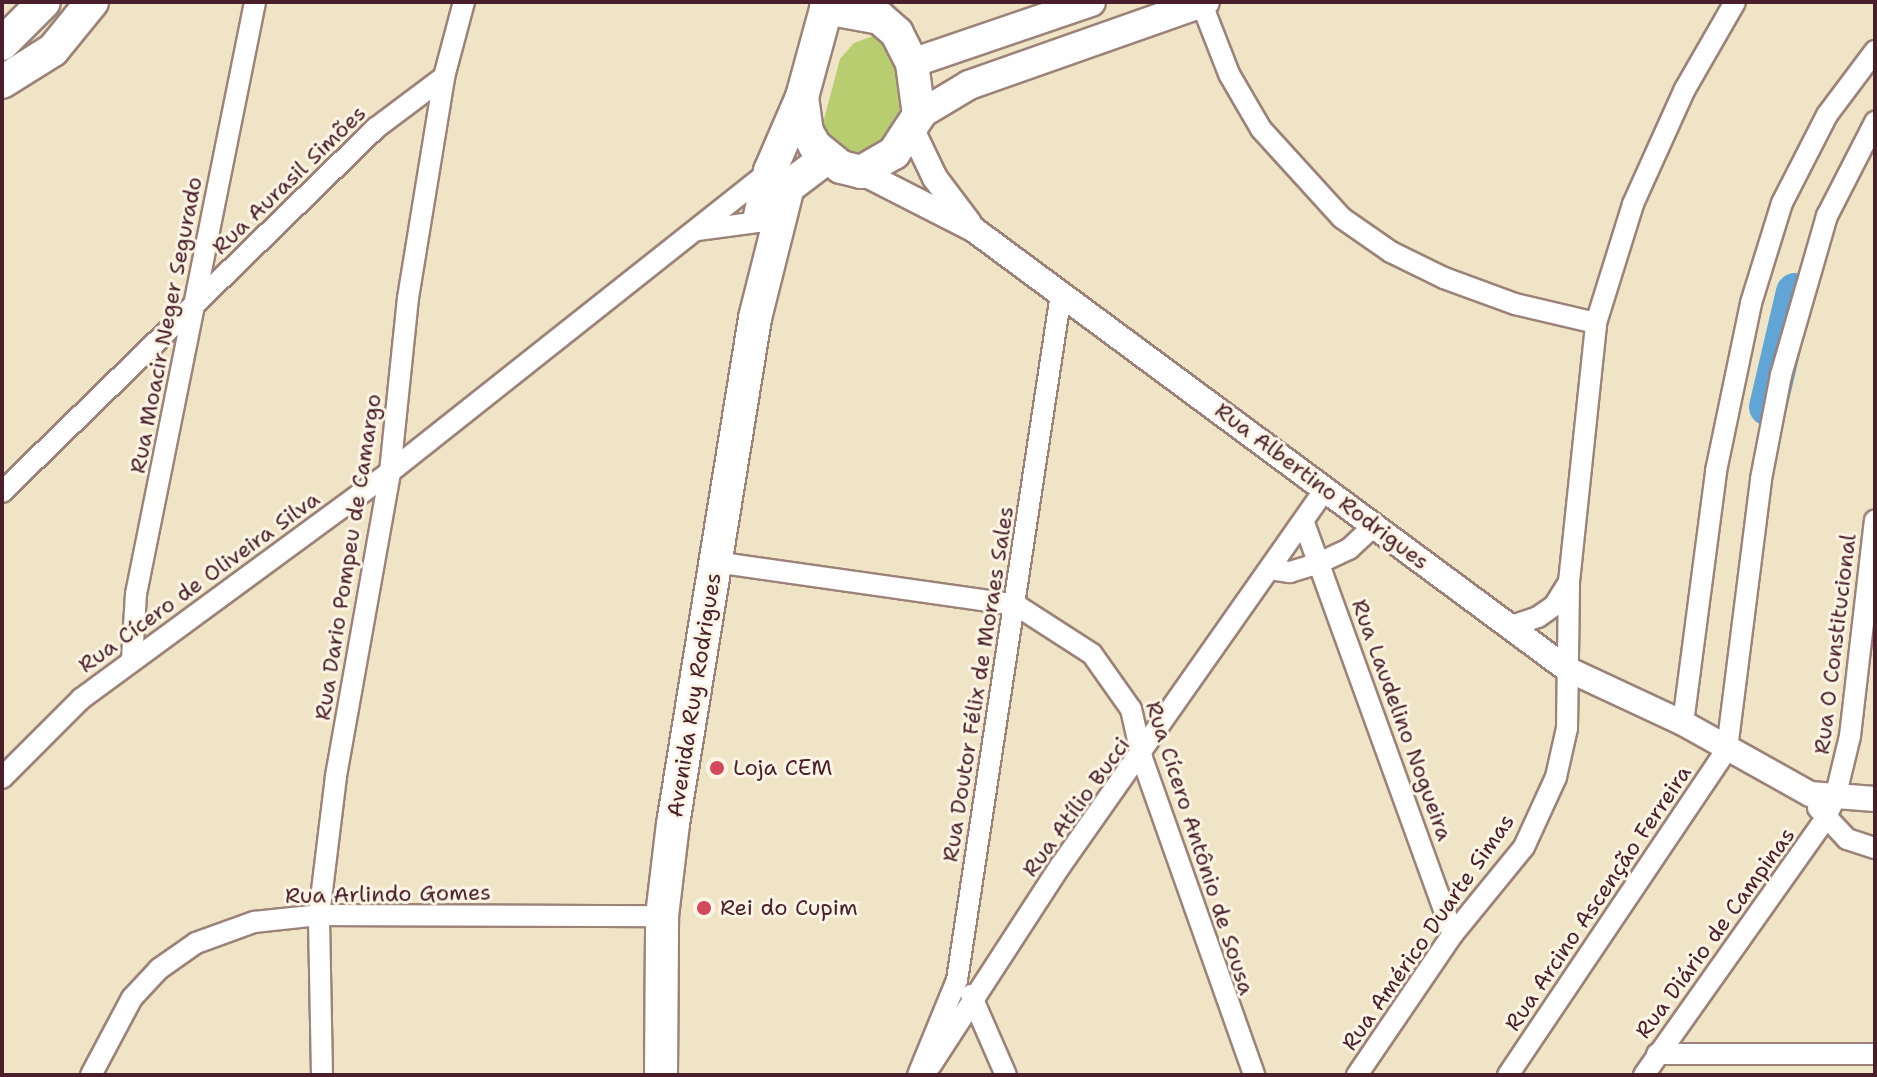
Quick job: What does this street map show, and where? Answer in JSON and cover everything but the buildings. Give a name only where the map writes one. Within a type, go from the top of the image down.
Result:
[{"type":"main road","points":[[4,41],[44,2]]},
{"type":"main road","points":[[2,82],[53,50],[92,2]]},
{"type":"main road","points":[[912,63],[1091,2]]},
{"type":"main road","points":[[802,97],[807,132],[826,158],[861,172],[884,162],[915,122],[969,85],[1202,2]]},
{"type":"main road","points":[[826,4],[883,9],[905,44],[912,63],[915,122]]},
{"type":"main road","name":"Avenida Ruy Rodrigues","points":[[755,318],[753,270],[758,222],[770,171],[802,97],[826,4]]},
{"type":"main road","name":"Avenida Ruy Rodrigues","points":[[661,1075],[662,916],[755,318],[788,187],[826,158]]},
{"type":"street","name":"Rua Moacir Neger Segurado","points":[[132,659],[136,594],[198,303],[255,2]]},
{"type":"street","name":"Rua Dario Pompeu de Camargo","points":[[322,1075],[319,915],[336,776],[390,472],[408,298],[444,77],[464,2]]},
{"type":"street","points":[[1202,2],[1229,74],[1261,129],[1342,218],[1391,252],[1444,278],[1515,304],[1596,323]]},
{"type":"street","name":"Rua Américo Duarte Simas","points":[[1357,1075],[1453,934],[1524,847],[1546,801],[1567,728],[1569,582],[1596,323],[1633,204],[1685,89],[1735,2]]},
{"type":"street","points":[[1683,723],[1716,471],[1751,303],[1782,203],[1827,115],[1875,51]]},
{"type":"street","name":"Rua Aurasil Simões","points":[[2,492],[376,128],[444,77]]},
{"type":"street","name":"Rua Albertino Rodrigues","points":[[915,122],[935,178],[973,229]]},
{"type":"street","points":[[1727,749],[1761,479],[1781,375],[1827,216],[1875,122]]},
{"type":"street","name":"Rua Cícero de Oliveira Silva","points":[[2,778],[71,708],[132,659],[390,472],[770,171]]},
{"type":"street","name":"Rua Albertino Rodrigues","points":[[861,172],[973,229],[1567,669],[1683,723],[1830,808],[1875,799]]},
{"type":"street","points":[[698,230],[758,222]]},
{"type":"street","name":"Rua Doutor Félix de Moraes Sales","points":[[921,1075],[957,980],[1061,294]]},
{"type":"street","name":"Rua Atílio Bucci","points":[[921,1075],[977,1001],[1061,865],[1142,758],[1325,490]]},
{"type":"street","name":"Rua O Constitucional","points":[[1830,808],[1850,736],[1871,612],[1875,520]]},
{"type":"street","name":"Rua Laudelino Nogueira","points":[[1304,523],[1453,934]]},
{"type":"street","points":[[1270,569],[1290,572],[1319,563],[1349,549],[1374,526]]},
{"type":"street","name":"Rua Cícero Antônio de Sousa","points":[[715,562],[1016,605],[1082,645],[1103,666],[1131,709],[1142,758],[1254,1075]]},
{"type":"street","points":[[1509,627],[1554,606],[1569,582]]},
{"type":"street","name":"Rua Arcino Ascenção Ferreira","points":[[1508,1075],[1727,749]]},
{"type":"street","points":[[1830,808],[1847,839],[1875,848]]},
{"type":"street","name":"Rua Diário de Campinas","points":[[1644,1075],[1830,808]]},
{"type":"street","name":"Rua Arlindo Gomes","points":[[91,1075],[132,998],[196,943],[254,922],[319,915],[662,916]]},
{"type":"street","points":[[957,980],[977,1001],[1006,1075]]},
{"type":"street","points":[[1657,1054],[1875,1054]]},
{"type":"green space","points":[[873,36],[895,45],[902,73],[901,106],[883,147],[849,160],[831,146],[822,127],[840,59],[854,43]]},
{"type":"waterway","points":[[1768,407],[1795,292]]},
{"type":"place","name":"Loja CEM","points":[[717,768]]},
{"type":"place","name":"Rei do Cupim","points":[[704,908]]}]
